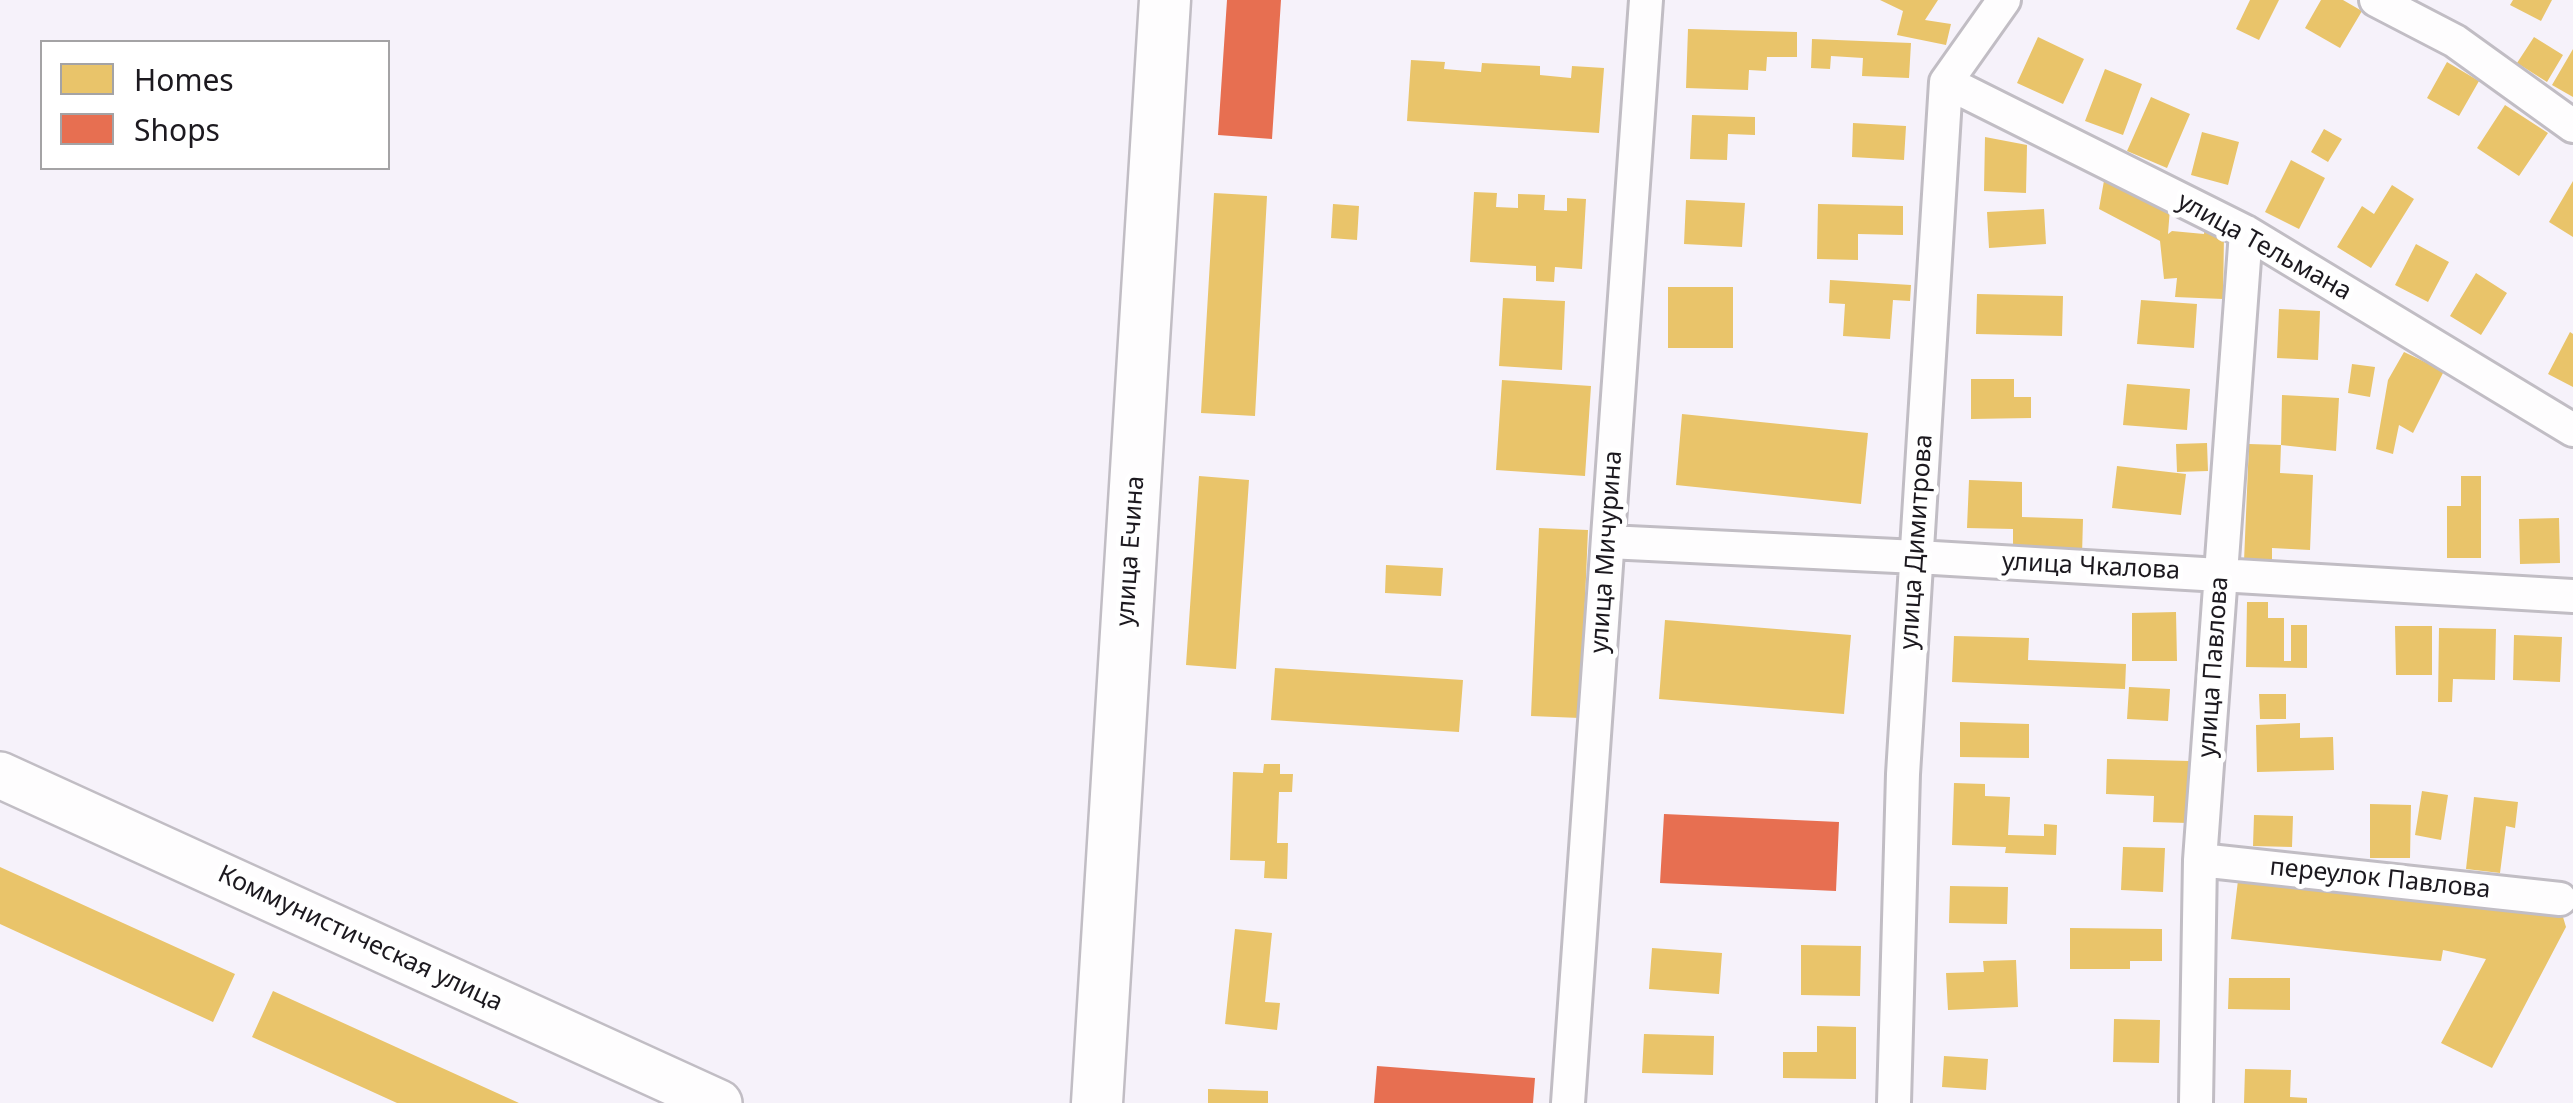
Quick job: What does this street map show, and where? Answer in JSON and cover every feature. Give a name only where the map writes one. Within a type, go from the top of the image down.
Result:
[{"type":"main road","name":"улица Ечина","points":[[1097,1103],[1164,0]]},
{"type":"main road","name":"Коммунистическая улица","points":[[0,774],[719,1103]]},
{"type":"street","name":"улица Мичурина","points":[[1568,1103],[1646,0]]},
{"type":"street","points":[[1946,82],[2004,0]]},
{"type":"street","points":[[2376,0],[2455,41],[2573,126]]},
{"type":"street","name":"улица Тельмана","points":[[1946,82],[2246,232],[2573,430]]},
{"type":"street","name":"улица Димитрова","points":[[1894,1103],[1903,774],[1946,82]]},
{"type":"street","name":"улица Павлова","points":[[2196,1103],[2200,860],[2246,232]]},
{"type":"street","name":"улица Чкалова","points":[[1608,542],[2573,596]]},
{"type":"street","name":"переулок Павлова","points":[[2200,860],[2560,899]]},
{"type":"building: Homes","points":[[1880,0],[1938,0],[1925,20],[1951,24],[1946,45],[1897,35],[1903,11]]},
{"type":"building: Homes","points":[[2250,0],[2279,0],[2259,40],[2236,29]]},
{"type":"building: Homes","points":[[2321,0],[2343,0],[2362,11],[2340,48],[2305,28]]},
{"type":"building: Homes","points":[[2513,0],[2552,0],[2541,21],[2510,5]]},
{"type":"building: Homes","points":[[1688,29],[1797,32],[1797,57],[1767,57],[1766,71],[1749,70],[1748,90],[1686,88]]},
{"type":"building: Homes","points":[[2038,37],[2084,59],[2063,104],[2017,83]]},
{"type":"building: Homes","points":[[2534,37],[2563,55],[2547,82],[2517,63]]},
{"type":"building: Homes","points":[[1812,39],[1911,43],[1909,78],[1862,76],[1863,58],[1831,56],[1830,69],[1811,68]]},
{"type":"building: Homes","points":[[2573,49],[2573,97],[2552,85]]},
{"type":"building: Homes","points":[[1411,60],[1445,62],[1444,69],[1481,72],[1482,63],[1540,66],[1540,75],[1571,78],[1572,66],[1604,68],[1599,133],[1407,121]]},
{"type":"building: Homes","points":[[2447,62],[2479,81],[2459,116],[2427,98]]},
{"type":"building: Homes","points":[[2105,69],[2142,84],[2123,135],[2085,121]]},
{"type":"building: Homes","points":[[2151,97],[2190,114],[2167,168],[2127,151]]},
{"type":"building: Homes","points":[[2505,105],[2548,133],[2519,176],[2477,148]]},
{"type":"building: Homes","points":[[1692,115],[1755,117],[1755,135],[1728,134],[1727,160],[1690,159]]},
{"type":"building: Homes","points":[[1853,123],[1906,126],[1904,160],[1852,157]]},
{"type":"building: Homes","points":[[2324,129],[2342,139],[2328,162],[2311,152]]},
{"type":"building: Homes","points":[[2202,132],[2239,142],[2228,185],[2191,175]]},
{"type":"building: Homes","points":[[1985,137],[2027,145],[2026,193],[1984,191]]},
{"type":"building: Homes","points":[[2291,160],[2325,178],[2299,229],[2265,212]]},
{"type":"building: Homes","points":[[2105,175],[2170,208],[2168,234],[2204,234],[2205,221],[2224,235],[2223,299],[2175,297],[2177,278],[2164,279],[2160,241],[2099,209]]},
{"type":"building: Homes","points":[[2573,181],[2573,237],[2549,222]]},
{"type":"building: Homes","points":[[2392,185],[2414,199],[2371,268],[2337,247],[2362,206],[2374,214]]},
{"type":"building: Homes","points":[[1474,192],[1497,193],[1496,207],[1518,208],[1518,194],[1545,195],[1544,210],[1567,211],[1567,198],[1586,199],[1582,269],[1555,267],[1554,282],[1536,281],[1536,266],[1470,262]]},
{"type":"building: Homes","points":[[1214,193],[1267,196],[1255,416],[1201,413]]},
{"type":"building: Homes","points":[[1686,200],[1745,203],[1742,247],[1684,244]]},
{"type":"building: Homes","points":[[1333,204],[1359,206],[1357,240],[1331,238]]},
{"type":"building: Homes","points":[[1818,204],[1903,206],[1903,235],[1858,234],[1858,260],[1817,259]]},
{"type":"building: Homes","points":[[2044,209],[2046,244],[1989,248],[1987,212]]},
{"type":"building: Homes","points":[[2416,244],[2449,262],[2428,302],[2395,285]]},
{"type":"building: Homes","points":[[2476,273],[2507,293],[2481,335],[2450,316]]},
{"type":"building: Homes","points":[[1830,280],[1911,285],[1910,301],[1893,300],[1890,339],[1843,336],[1845,304],[1829,303]]},
{"type":"building: Homes","points":[[1668,287],[1733,287],[1733,348],[1668,348]]},
{"type":"building: Homes","points":[[1977,294],[2063,296],[2062,336],[1976,334]]},
{"type":"building: Homes","points":[[1503,298],[1565,301],[1562,370],[1499,366]]},
{"type":"building: Homes","points":[[2141,300],[2197,304],[2194,348],[2137,344]]},
{"type":"building: Homes","points":[[2279,309],[2320,311],[2318,360],[2277,358]]},
{"type":"building: Homes","points":[[2570,332],[2573,334],[2573,387],[2548,374]]},
{"type":"building: Homes","points":[[2404,352],[2444,371],[2413,433],[2399,425],[2393,454],[2376,449],[2388,380]]},
{"type":"building: Homes","points":[[2352,364],[2375,367],[2370,397],[2348,393]]},
{"type":"building: Homes","points":[[1971,379],[2014,379],[2014,397],[2031,397],[2031,418],[1971,419]]},
{"type":"building: Homes","points":[[1502,380],[1591,386],[1585,476],[1496,470]]},
{"type":"building: Homes","points":[[2127,384],[2190,389],[2187,430],[2123,425]]},
{"type":"building: Homes","points":[[2282,395],[2339,398],[2336,451],[2281,445]]},
{"type":"building: Homes","points":[[1682,414],[1868,433],[1861,504],[1676,485]]},
{"type":"building: Homes","points":[[2207,443],[2208,471],[2177,472],[2176,444]]},
{"type":"building: Homes","points":[[2249,444],[2281,445],[2280,473],[2313,475],[2310,550],[2272,548],[2272,562],[2244,561]]},
{"type":"building: Homes","points":[[2117,466],[2186,474],[2181,515],[2112,508]]},
{"type":"building: Homes","points":[[1199,476],[1249,480],[1236,669],[1186,665]]},
{"type":"building: Homes","points":[[2461,476],[2481,476],[2481,558],[2447,558],[2447,506],[2461,506]]},
{"type":"building: Homes","points":[[1969,480],[2022,482],[2022,517],[2083,519],[2082,555],[2013,552],[2013,529],[1967,528]]},
{"type":"building: Homes","points":[[2559,518],[2560,563],[2520,564],[2519,519]]},
{"type":"building: Homes","points":[[1539,528],[1588,530],[1580,718],[1531,716]]},
{"type":"building: Homes","points":[[1386,565],[1443,568],[1441,596],[1385,593]]},
{"type":"building: Homes","points":[[2247,602],[2268,602],[2268,618],[2284,618],[2284,661],[2291,661],[2291,625],[2307,625],[2307,668],[2246,667]]},
{"type":"building: Homes","points":[[2176,612],[2177,661],[2132,661],[2132,613]]},
{"type":"building: Homes","points":[[1665,620],[1851,635],[1844,714],[1659,699]]},
{"type":"building: Homes","points":[[2395,626],[2432,626],[2432,675],[2396,675]]},
{"type":"building: Homes","points":[[2439,628],[2496,629],[2495,680],[2453,679],[2452,702],[2438,702]]},
{"type":"building: Homes","points":[[2514,635],[2562,637],[2560,682],[2513,680]]},
{"type":"building: Homes","points":[[1954,636],[2029,638],[2028,660],[2126,664],[2125,689],[1952,682]]},
{"type":"building: Homes","points":[[1275,668],[1463,680],[1459,732],[1271,720]]},
{"type":"building: Homes","points":[[2129,687],[2170,689],[2168,721],[2127,719]]},
{"type":"building: Homes","points":[[2259,694],[2286,694],[2286,719],[2260,719]]},
{"type":"building: Homes","points":[[1960,722],[2029,724],[2029,758],[1960,757]]},
{"type":"building: Homes","points":[[2300,723],[2300,738],[2333,737],[2334,770],[2257,772],[2256,725]]},
{"type":"building: Homes","points":[[2107,759],[2190,761],[2188,823],[2153,822],[2154,796],[2106,794]]},
{"type":"building: Homes","points":[[1264,764],[1280,764],[1280,774],[1293,774],[1292,792],[1279,792],[1277,843],[1288,843],[1287,879],[1264,878],[1265,861],[1230,860],[1233,772],[1263,773]]},
{"type":"building: Homes","points":[[1954,783],[1985,784],[1985,796],[2010,797],[2008,835],[2044,836],[2044,824],[2057,825],[2056,855],[2005,853],[2006,847],[1952,845]]},
{"type":"building: Homes","points":[[2422,791],[2448,795],[2441,840],[2415,835]]},
{"type":"building: Homes","points":[[2474,797],[2518,802],[2515,828],[2506,826],[2500,873],[2466,869]]},
{"type":"building: Homes","points":[[2370,804],[2411,805],[2410,858],[2370,858]]},
{"type":"building: Homes","points":[[2254,815],[2293,816],[2292,847],[2253,846]]},
{"type":"building: Homes","points":[[2123,847],[2165,848],[2163,892],[2121,890]]},
{"type":"building: Homes","points":[[0,867],[235,974],[213,1022],[0,924]]},
{"type":"building: Homes","points":[[2239,872],[2447,892],[2445,904],[2558,914],[2566,927],[2492,1068],[2441,1043],[2486,959],[2443,950],[2441,961],[2231,939]]},
{"type":"building: Homes","points":[[1950,886],[2008,887],[2007,924],[1949,923]]},
{"type":"building: Homes","points":[[2070,928],[2162,929],[2162,961],[2130,961],[2130,969],[2070,969]]},
{"type":"building: Homes","points":[[1235,929],[1272,933],[1265,1002],[1280,1003],[1277,1030],[1225,1024]]},
{"type":"building: Homes","points":[[1801,945],[1861,946],[1860,996],[1801,995]]},
{"type":"building: Homes","points":[[1652,948],[1722,953],[1719,994],[1649,989]]},
{"type":"building: Homes","points":[[2016,960],[2018,1007],[1948,1010],[1946,973],[1984,972],[1983,961]]},
{"type":"building: Homes","points":[[2229,978],[2290,978],[2290,1010],[2228,1009]]},
{"type":"building: Homes","points":[[273,991],[519,1103],[397,1103],[252,1037]]},
{"type":"building: Homes","points":[[2114,1019],[2160,1020],[2159,1063],[2113,1062]]},
{"type":"building: Homes","points":[[1817,1026],[1856,1027],[1856,1079],[1783,1078],[1783,1052],[1817,1052]]},
{"type":"building: Homes","points":[[1644,1034],[1714,1036],[1713,1075],[1642,1073]]},
{"type":"building: Homes","points":[[1944,1056],[1988,1059],[1986,1090],[1942,1087]]},
{"type":"building: Homes","points":[[2245,1069],[2291,1070],[2290,1097],[2307,1098],[2307,1103],[2244,1103]]},
{"type":"building: Homes","points":[[1208,1089],[1268,1091],[1268,1103],[1208,1103]]},
{"type":"building: Shops","points":[[1227,0],[1281,0],[1272,139],[1218,135]]},
{"type":"building: Shops","points":[[1664,814],[1839,822],[1836,891],[1660,883]]},
{"type":"building: Shops","points":[[1377,1066],[1535,1078],[1533,1103],[1374,1103]]}]
